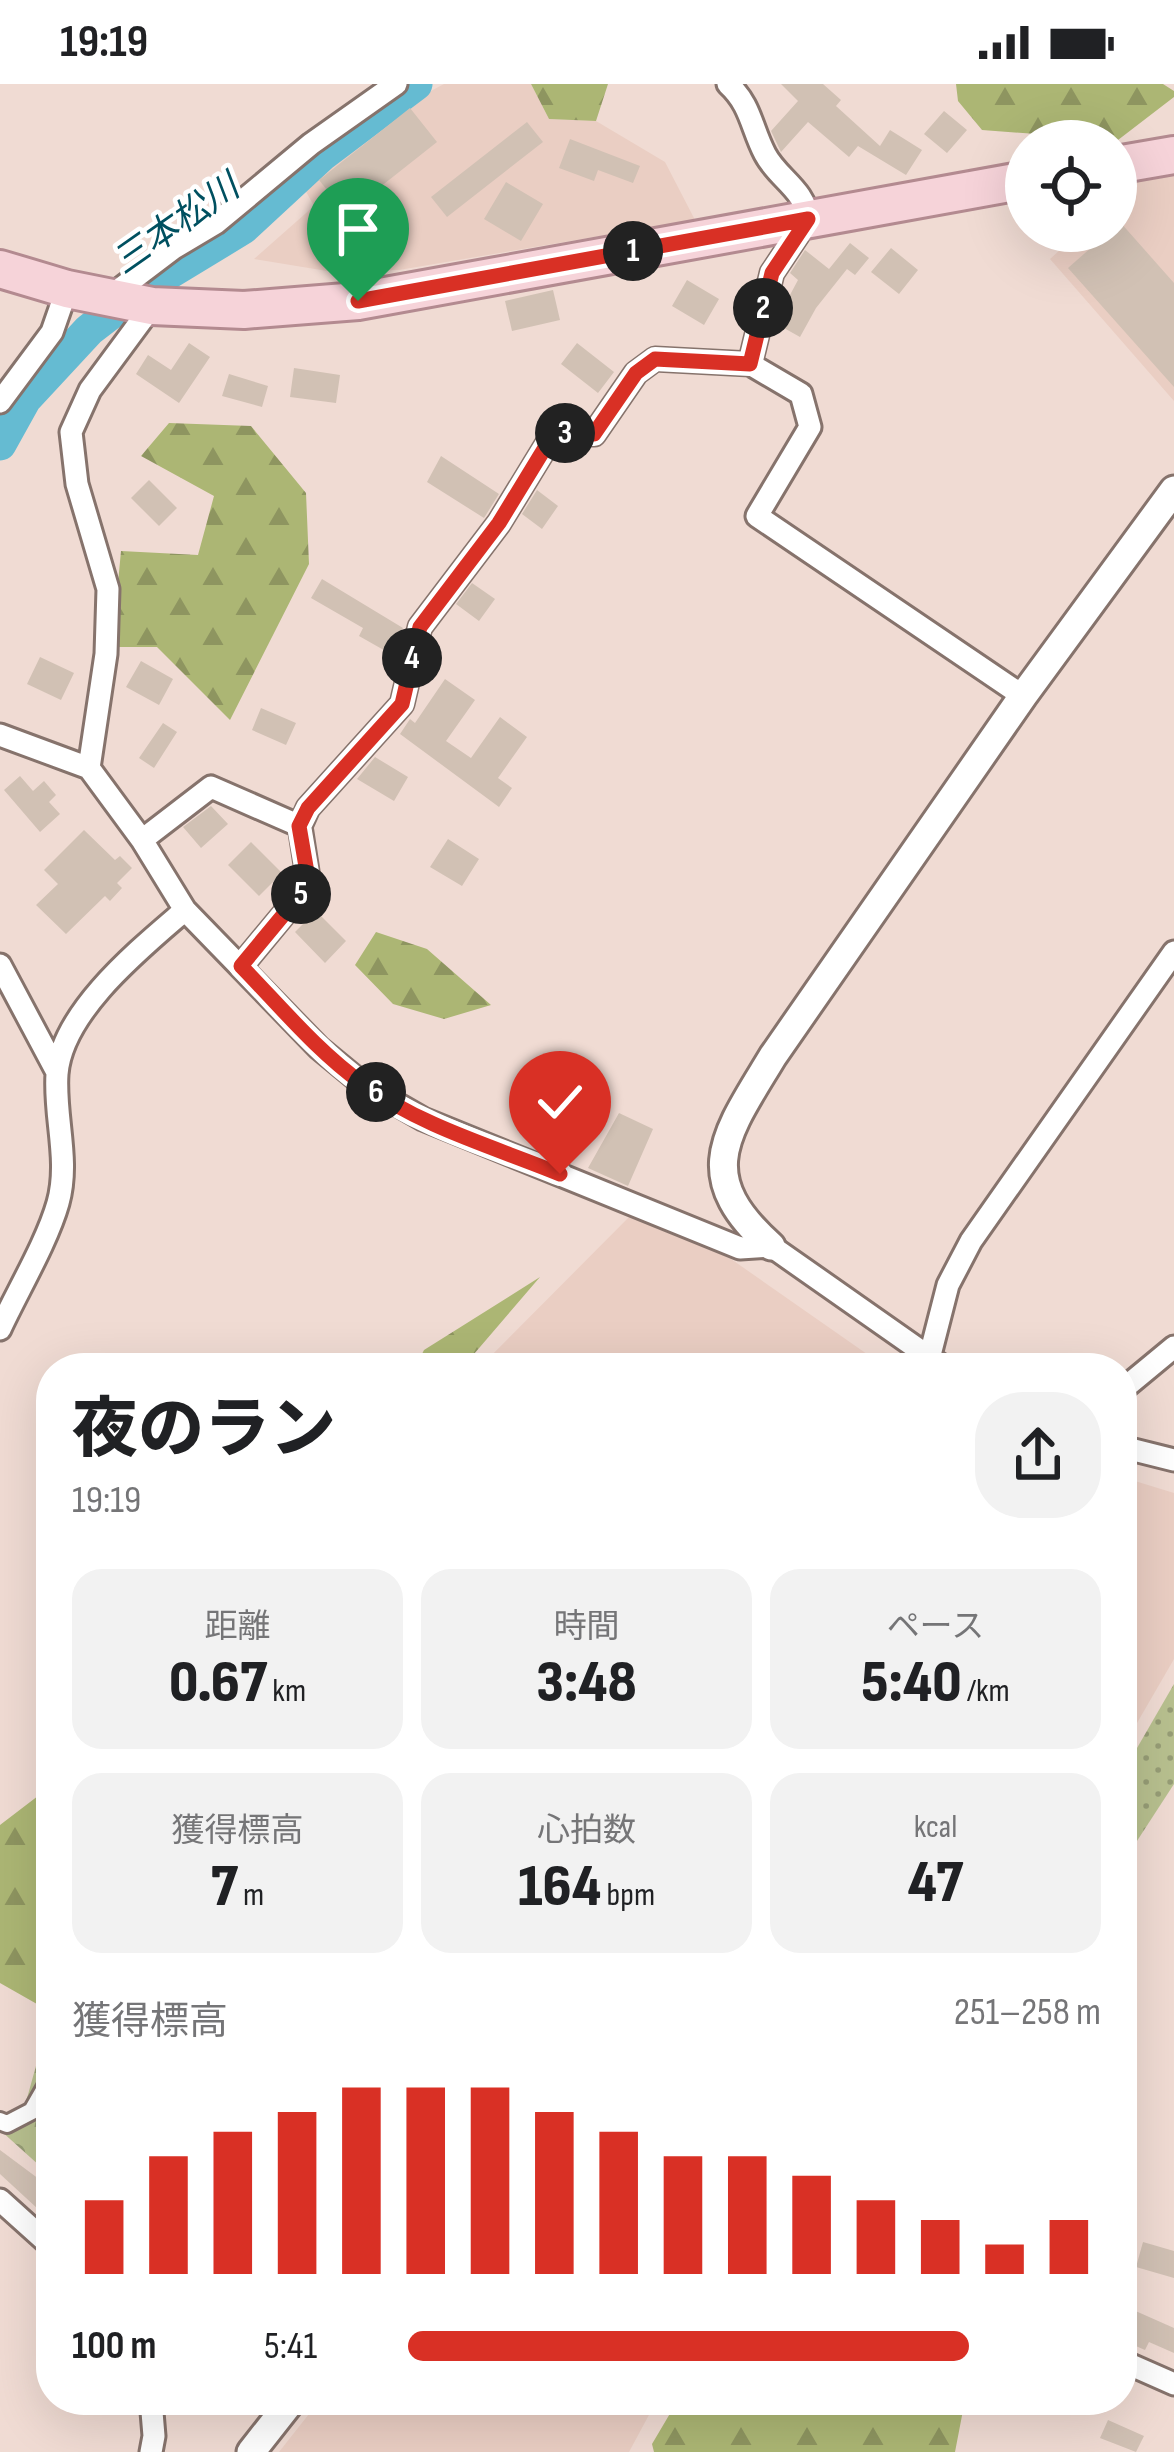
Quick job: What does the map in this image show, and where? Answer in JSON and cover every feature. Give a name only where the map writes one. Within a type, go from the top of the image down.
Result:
[{"type":"main road","points":[[1137,161],[1174,155]]},
{"type":"main road","points":[[0,268],[67,289],[152,306],[244,310],[358,301],[1005,184]]},
{"type":"street","points":[[108,298],[216,223],[311,144],[396,84]]},
{"type":"street","points":[[728,84],[746,100],[766,155],[806,202],[808,219],[772,273],[750,364]]},
{"type":"street","points":[[0,402],[52,332],[67,289]]},
{"type":"street","points":[[88,768],[106,654],[108,589],[77,484],[71,432],[90,390],[152,306]]},
{"type":"street","points":[[241,966],[309,884],[299,826],[308,808],[402,704],[420,627],[499,523],[554,433],[594,434],[636,373],[655,359],[750,364],[801,394],[810,428],[757,515],[1022,696]]},
{"type":"street","points":[[925,1353],[771,1246],[740,1218],[725,1188],[723,1150],[741,1108],[773,1056],[1022,696],[1174,490]]},
{"type":"street","points":[[0,735],[88,768],[142,840],[185,910],[320,1048],[364,1085],[423,1119],[740,1248],[771,1246]]},
{"type":"street","points":[[142,840],[211,787],[299,826]]},
{"type":"street","points":[[0,1329],[58,1203],[63,1160],[57,1072],[67,1041],[110,975],[185,910]]},
{"type":"street","points":[[939,1353],[949,1285],[971,1241],[1174,952]]},
{"type":"street","points":[[0,965],[57,1072]]},
{"type":"street","points":[[1137,1378],[1174,1347]]},
{"type":"street","points":[[1137,1451],[1174,1460]]},
{"type":"street","points":[[0,2122],[7,2124],[36,2104]]},
{"type":"street","points":[[2,2208],[36,2234]]},
{"type":"street","points":[[1137,2368],[1174,2384]]},
{"type":"street","points":[[151,2415],[151,2452]]},
{"type":"street","points":[[250,2452],[280,2415]]},
{"type":"shaded area","points":[[406,84],[429,92],[444,84],[531,84],[549,119],[596,121],[665,162],[695,220],[399,270],[327,271],[254,259],[314,206],[294,170]]},
{"type":"shaded area","points":[[1174,175],[1174,401],[1050,259],[1058,252],[1137,252],[1137,181]]},
{"type":"shaded area","points":[[635,1211],[731,1259],[866,1353],[494,1353]]},
{"type":"shaded area","points":[[1137,1482],[1174,1493],[1174,1659],[1137,1723]]},
{"type":"shaded area","points":[[308,2415],[649,2415],[629,2452],[279,2452]]},
{"type":"green space","points":[[531,84],[608,84],[596,121],[549,119]]},
{"type":"green space","points":[[956,84],[1163,84],[1174,91],[1174,97],[1137,125],[1137,120],[1005,120],[1005,132],[982,130],[958,101]]},
{"type":"green space","points":[[169,423],[251,426],[306,493],[309,564],[230,720],[157,647],[112,647],[121,551],[198,555],[214,496],[141,456]]},
{"type":"green space","points":[[376,932],[427,949],[491,1005],[444,1019],[393,1004],[355,965]]},
{"type":"green space","points":[[540,1277],[475,1353],[424,1350]]},
{"type":"green space","points":[[1174,1684],[1174,1784],[1137,1841],[1137,1748]]},
{"type":"green space","points":[[36,1797],[36,2003],[0,1983],[0,1825]]},
{"type":"green space","points":[[36,2066],[36,2162],[0,2130],[24,2109]]},
{"type":"green space","points":[[669,2415],[962,2415],[955,2452],[654,2452],[652,2444]]},
{"type":"building","points":[[781,84],[823,84],[841,100],[836,106],[880,146],[890,130],[922,150],[906,175],[858,146],[849,157],[808,122],[781,152],[771,131],[798,101]]},
{"type":"building","points":[[410,108],[437,142],[346,214],[319,180]]},
{"type":"building","points":[[944,111],[967,130],[947,153],[924,134]]},
{"type":"building","points":[[527,122],[543,142],[447,217],[431,197]]},
{"type":"building","points":[[570,139],[640,166],[633,183],[598,170],[594,181],[559,168]]},
{"type":"building","points":[[506,182],[543,204],[521,241],[484,219]]},
{"type":"building","points":[[1137,241],[1174,283],[1174,387],[1068,268],[1086,252],[1137,252]]},
{"type":"building","points":[[850,243],[869,258],[855,275],[847,269],[800,337],[775,323],[798,280],[790,273],[805,250],[829,269]]},
{"type":"building","points":[[891,248],[918,270],[899,294],[871,272]]},
{"type":"building","points":[[687,280],[719,299],[704,325],[672,306]]},
{"type":"building","points":[[553,290],[560,320],[512,331],[505,301]]},
{"type":"building","points":[[189,343],[210,357],[179,403],[136,374],[148,355],[171,370]]},
{"type":"building","points":[[577,343],[614,372],[598,393],[561,364]]},
{"type":"building","points":[[294,368],[340,375],[336,403],[290,397]]},
{"type":"building","points":[[229,374],[268,386],[262,407],[222,396]]},
{"type":"building","points":[[441,456],[499,494],[484,518],[427,482]]},
{"type":"building","points":[[149,480],[177,508],[159,526],[131,498]]},
{"type":"building","points":[[537,490],[558,506],[542,529],[522,514]]},
{"type":"building","points":[[322,579],[403,628],[389,653],[359,636],[363,628],[311,598]]},
{"type":"building","points":[[472,583],[495,599],[479,621],[456,604]]},
{"type":"building","points":[[40,657],[74,673],[61,700],[27,684]]},
{"type":"building","points":[[141,661],[173,679],[159,705],[126,687]]},
{"type":"building","points":[[445,679],[475,700],[446,741],[471,758],[500,717],[527,737],[498,778],[512,788],[499,807],[400,734],[410,719],[415,723]]},
{"type":"building","points":[[261,708],[296,723],[286,745],[252,730]]},
{"type":"building","points":[[163,723],[177,732],[154,768],[139,758]]},
{"type":"building","points":[[375,757],[408,777],[394,801],[357,779]]},
{"type":"building","points":[[20,776],[33,791],[44,781],[56,795],[49,802],[60,814],[40,832],[4,790]]},
{"type":"building","points":[[211,806],[228,824],[201,848],[183,827]]},
{"type":"building","points":[[84,830],[115,860],[120,856],[132,868],[117,883],[122,888],[110,901],[105,896],[66,934],[36,905],[58,884],[44,870]]},
{"type":"building","points":[[448,839],[479,859],[462,886],[430,867]]},
{"type":"building","points":[[251,842],[282,873],[259,896],[228,865]]},
{"type":"building","points":[[316,911],[346,941],[325,963],[295,932]]},
{"type":"building","points":[[619,1113],[653,1129],[628,1186],[588,1168]]},
{"type":"building","points":[[0,2150],[36,2177],[36,2207],[0,2174]]},
{"type":"building","points":[[1143,2242],[1174,2251],[1174,2278],[1137,2267]]},
{"type":"building","points":[[1137,2312],[1174,2328],[1174,2353],[1149,2342],[1145,2350],[1137,2347]]},
{"type":"building","points":[[1108,2420],[1144,2436],[1136,2452],[1100,2438]]},
{"type":"waterway","name":"三本松川","points":[[0,444],[25,399],[89,330],[141,290],[243,228],[323,154],[416,84]]},
{"type":"route","points":[[358,301],[808,219],[772,273],[750,364],[655,359],[636,373],[594,434],[554,433],[499,523],[420,627],[402,704],[308,808],[299,826],[309,884],[241,966],[320,1048],[364,1085],[423,1119],[560,1174]]}]
